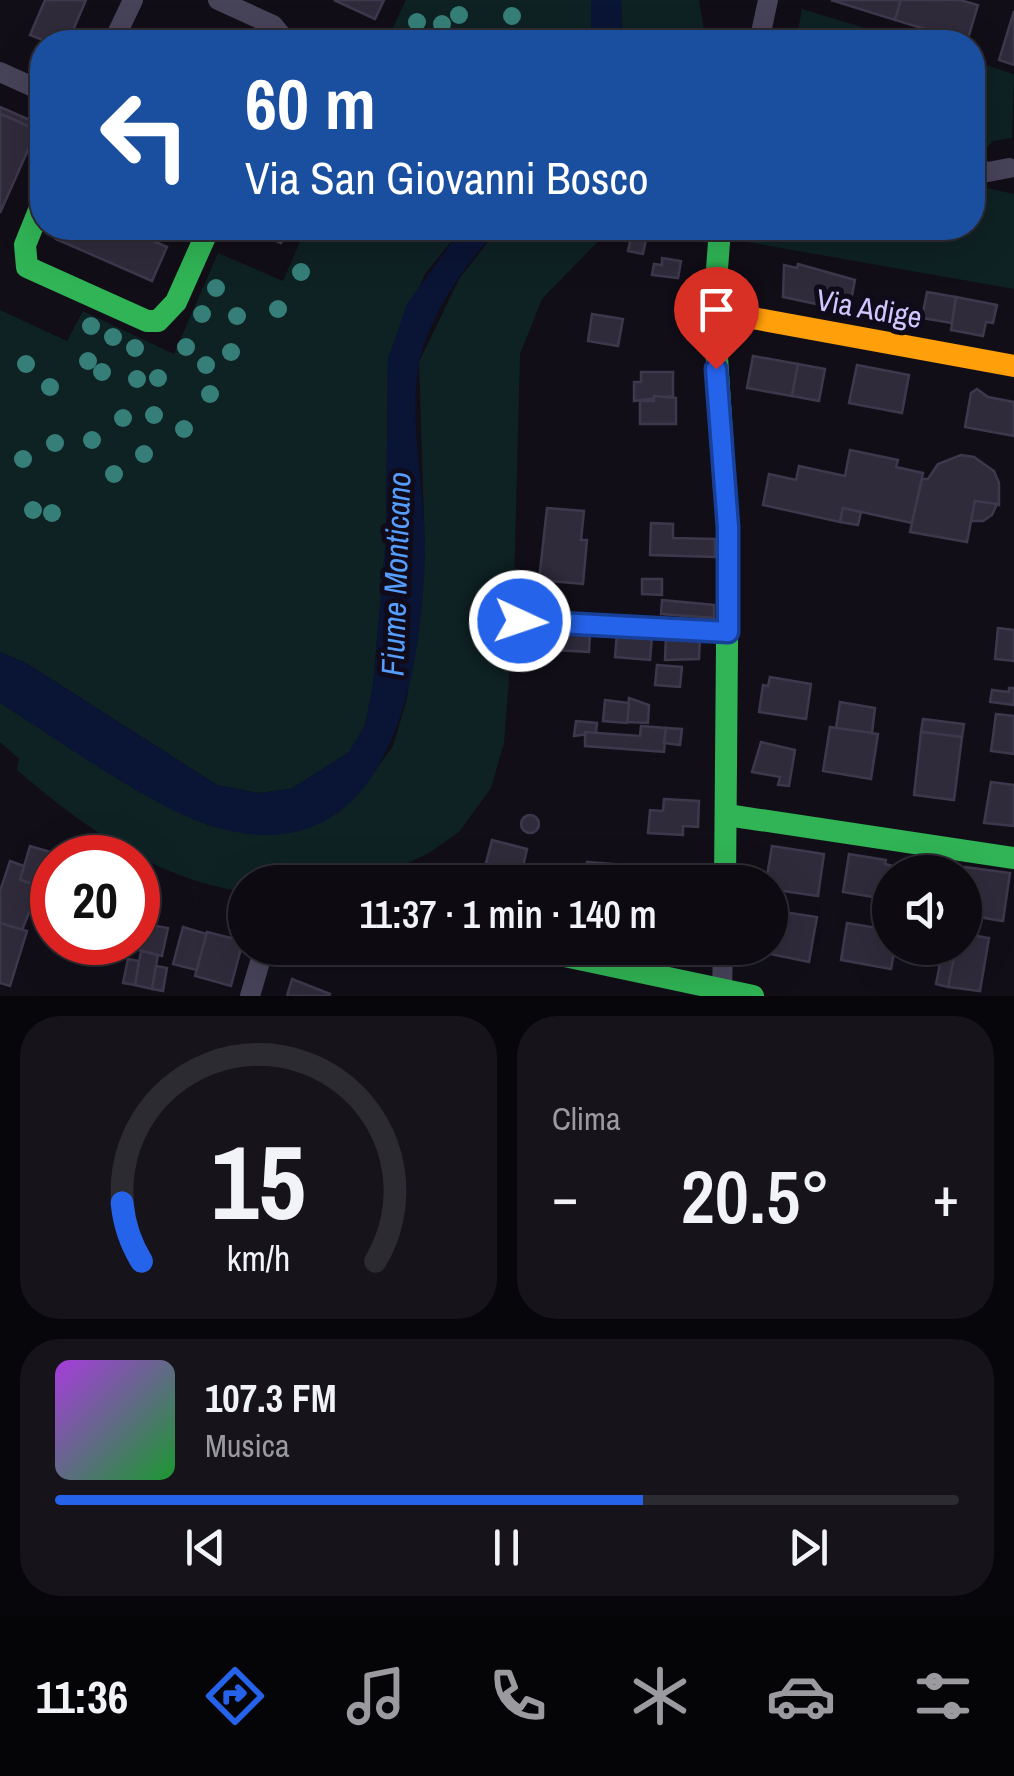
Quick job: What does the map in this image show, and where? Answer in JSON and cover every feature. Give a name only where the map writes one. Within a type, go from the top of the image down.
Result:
[{"type":"street","points":[[119,30],[133,0]]},
{"type":"street","points":[[218,0],[278,30]]},
{"type":"street","points":[[762,30],[768,0]]},
{"type":"street","points":[[0,72],[30,86]]},
{"type":"street","points":[[985,171],[1009,168]]},
{"type":"street","points":[[30,233],[25,245],[27,267],[147,321],[158,321],[176,302],[204,240]]},
{"type":"street","points":[[719,240],[714,312],[728,527],[725,865]]},
{"type":"street","name":"Via Adige","points":[[714,312],[1014,366]]},
{"type":"street","points":[[726,815],[1014,858]]},
{"type":"street","points":[[250,996],[259,965]]},
{"type":"street","points":[[604,965],[753,996]]},
{"type":"street","points":[[722,991],[723,965]]},
{"type":"lane","points":[[520,621],[728,632]]},
{"type":"shaded area","points":[[406,0],[591,0],[591,30],[392,30]]},
{"type":"shaded area","points":[[621,0],[699,0],[704,30],[622,30]]},
{"type":"shaded area","points":[[802,9],[871,30],[798,30]]},
{"type":"shaded area","points":[[985,65],[1014,74],[1012,138],[993,141],[985,150]]},
{"type":"shaded area","points":[[985,188],[1014,194],[1014,289],[736,240],[985,240]]},
{"type":"shaded area","points":[[301,240],[452,240],[425,274],[388,358],[386,538],[373,685],[365,725],[350,752],[291,789],[258,793],[217,785],[26,663],[0,652],[0,310],[67,341],[83,311],[174,354],[218,253],[283,281]]},
{"type":"shaded area","points":[[490,240],[599,240],[542,299],[520,354],[513,626],[504,743],[491,788],[459,832],[403,865],[228,865],[228,889],[160,867],[160,835],[102,835],[17,770],[19,759],[0,742],[0,703],[180,813],[236,832],[290,832],[339,812],[362,789],[393,746],[407,699],[425,553],[419,362],[459,279]]},
{"type":"water","points":[[591,0],[621,0],[622,30],[591,30]]},
{"type":"water","name":"Fiume Monticano","points":[[453,240],[489,240],[450,291],[431,327],[419,363],[415,409],[425,553],[415,658],[402,710],[383,758],[355,798],[317,825],[269,835],[209,825],[131,787],[0,703],[0,652],[26,663],[217,785],[258,793],[291,789],[349,752],[365,725],[373,685],[386,538],[388,359],[407,304]]},
{"type":"building","points":[[45,0],[86,0],[73,30],[32,30]]},
{"type":"building","points":[[334,0],[384,0],[375,19]]},
{"type":"building","points":[[831,0],[901,0],[895,20]]},
{"type":"building","points":[[901,0],[960,0],[978,5],[971,30],[928,30],[895,20]]},
{"type":"building","points":[[1014,11],[1014,65],[999,60]]},
{"type":"building","points":[[0,107],[30,120],[30,127],[0,114]]},
{"type":"building","points":[[1,114],[30,127],[30,146],[0,213]]},
{"type":"building","points":[[58,240],[151,240],[167,247],[152,281]]},
{"type":"building","points":[[630,240],[646,240],[643,254],[628,251]]},
{"type":"building","points":[[662,258],[681,261],[678,278],[652,275],[654,264],[662,265]]},
{"type":"building","points":[[798,264],[855,280],[849,311],[783,297],[784,265],[797,268]]},
{"type":"building","points":[[927,292],[956,297],[952,323],[922,318]]},
{"type":"building","points":[[956,297],[997,305],[993,323],[986,322],[983,336],[951,330]]},
{"type":"building","points":[[592,314],[623,319],[618,346],[588,341]]},
{"type":"building","points":[[753,356],[798,364],[792,396],[747,388]]},
{"type":"building","points":[[798,364],[825,369],[819,401],[792,396]]},
{"type":"building","points":[[857,365],[909,375],[902,413],[849,403]]},
{"type":"building","points":[[641,372],[673,372],[673,396],[634,401],[634,382],[641,382]]},
{"type":"building","points":[[977,389],[988,397],[1014,402],[1014,436],[965,427],[971,393]]},
{"type":"building","points":[[654,396],[676,398],[676,424],[640,424],[640,401],[654,401]]},
{"type":"building","points":[[850,450],[898,460],[896,467],[923,473],[912,523],[843,508],[840,522],[763,505],[769,474],[796,480],[799,466],[845,476]]},
{"type":"building","points":[[961,455],[974,457],[994,471],[999,483],[999,505],[975,501],[967,542],[910,532],[922,479],[928,479],[938,464]]},
{"type":"building","points":[[975,501],[997,504],[992,515],[983,521],[971,521]]},
{"type":"building","points":[[547,508],[584,511],[581,540],[587,540],[583,584],[539,580]]},
{"type":"building","points":[[843,508],[861,512],[858,525],[840,522]]},
{"type":"building","points":[[651,523],[673,524],[673,538],[715,539],[715,557],[650,555]]},
{"type":"building","points":[[642,579],[662,579],[662,595],[642,594]]},
{"type":"building","points":[[662,600],[714,605],[714,618],[661,614]]},
{"type":"building","points":[[998,628],[1014,630],[1014,661],[995,659]]},
{"type":"building","points":[[556,631],[590,633],[589,652],[554,650]]},
{"type":"building","points":[[617,633],[652,636],[650,660],[615,657]]},
{"type":"building","points":[[666,636],[700,638],[699,659],[665,660]]},
{"type":"building","points":[[657,665],[682,667],[680,687],[655,685]]},
{"type":"building","points":[[770,677],[811,684],[806,719],[759,712],[763,685],[768,686]]},
{"type":"building","points":[[1009,688],[1014,688],[1014,705],[990,702],[992,690],[1009,692]]},
{"type":"building","points":[[629,698],[649,705],[648,723],[627,722]]},
{"type":"building","points":[[605,700],[629,703],[627,723],[603,721]]},
{"type":"building","points":[[840,702],[875,708],[872,733],[836,728]]},
{"type":"building","points":[[996,714],[1014,716],[1014,754],[991,751]]},
{"type":"building","points":[[923,719],[964,724],[962,737],[921,732]]},
{"type":"building","points":[[576,721],[597,723],[596,733],[574,736]]},
{"type":"building","points":[[641,726],[666,728],[664,752],[585,746],[585,732],[640,736]]},
{"type":"building","points":[[830,727],[878,734],[871,779],[823,771]]},
{"type":"building","points":[[666,728],[682,729],[680,745],[664,743]]},
{"type":"building","points":[[921,732],[962,737],[954,800],[914,795]]},
{"type":"building","points":[[761,742],[795,750],[789,786],[778,785],[780,777],[752,772]]},
{"type":"building","points":[[991,782],[1014,785],[1014,826],[984,823]]},
{"type":"building","points":[[664,799],[699,801],[698,827],[683,826],[683,835],[648,833],[650,810],[663,811]]},
{"type":"building","points":[[530,815],[537,817],[537,831],[530,833],[523,831],[521,824],[523,817]]},
{"type":"building","points":[[492,840],[527,849],[523,865],[486,865]]},
{"type":"building","points":[[30,846],[30,883],[20,880]]},
{"type":"building","points":[[772,846],[824,854],[818,896],[788,892],[788,865],[769,865]]},
{"type":"building","points":[[849,854],[872,858],[872,897],[843,892]]},
{"type":"building","points":[[10,861],[24,866],[20,880],[30,883],[30,910],[22,930],[0,923],[0,891]]},
{"type":"building","points":[[982,869],[1010,873],[1003,921],[982,918]]},
{"type":"building","points":[[788,913],[817,917],[809,962],[788,958]]},
{"type":"building","points":[[0,923],[27,931],[10,986],[0,983]]},
{"type":"building","points":[[847,923],[872,927],[872,965],[892,965],[891,969],[841,960]]},
{"type":"building","points":[[160,927],[168,928],[160,955]]},
{"type":"building","points":[[183,927],[207,934],[197,970],[173,964]]},
{"type":"building","points":[[207,932],[228,937],[228,965],[237,965],[231,986],[195,976]]},
{"type":"building","points":[[982,937],[989,938],[980,991],[948,987],[953,965],[982,965]]},
{"type":"building","points":[[127,965],[138,965],[135,985],[123,983]]},
{"type":"building","points":[[139,965],[156,965],[152,989],[135,985]]},
{"type":"building","points":[[940,965],[953,965],[948,987],[936,984]]},
{"type":"building","points":[[156,966],[167,968],[163,991],[152,989]]},
{"type":"building","points":[[292,979],[330,994],[287,996]]},
{"type":"traffic: fast","points":[[30,233],[25,245],[27,267],[147,321],[158,321],[176,302],[204,240]]},
{"type":"traffic: fast","points":[[719,240],[714,311],[728,527],[725,865]]},
{"type":"traffic: fast","points":[[727,815],[1014,858]]},
{"type":"traffic: fast","points":[[607,965],[753,996]]},
{"type":"traffic: slow","points":[[714,311],[1014,366]]},
{"type":"route","points":[[520,621],[728,632],[728,527],[716,369]]}]
